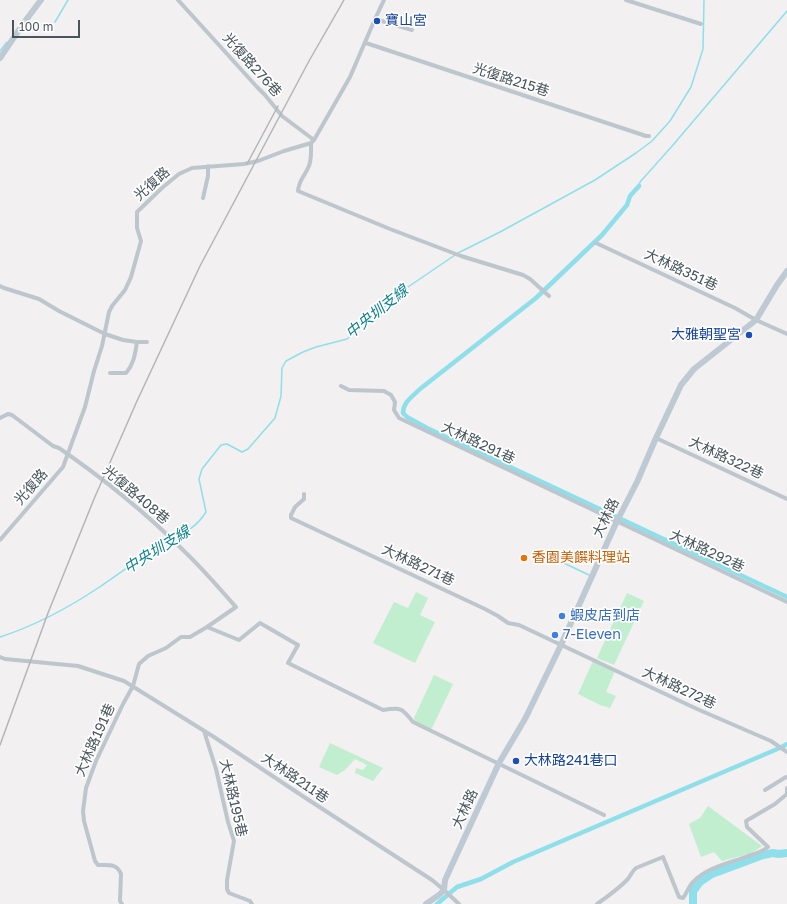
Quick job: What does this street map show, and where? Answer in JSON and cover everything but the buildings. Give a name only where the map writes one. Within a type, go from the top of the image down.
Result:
[{"type":"street","points":[[0,58],[41,0]]},
{"type":"street","name":"光復路276巷","points":[[178,0],[265,95],[282,116],[313,141]]},
{"type":"street","points":[[384,0],[350,77],[313,141],[309,167],[298,184],[298,191],[390,230],[457,254],[523,275],[549,296]]},
{"type":"street","points":[[626,0],[701,24]]},
{"type":"street","points":[[375,19],[412,30]]},
{"type":"street","name":"光復路215巷","points":[[366,43],[632,132],[649,136]]},
{"type":"street","name":"光復路","points":[[0,540],[63,467],[85,407],[102,346],[109,312],[125,290],[131,277],[141,241],[137,228],[137,212],[179,174],[192,168],[244,164],[258,161],[313,141]]},
{"type":"street","points":[[203,198],[208,176],[208,166]]},
{"type":"street","name":"大林路351巷","points":[[596,243],[787,334]]},
{"type":"street","name":"大林路","points":[[444,890],[445,880],[499,764],[524,719],[561,645],[681,385],[692,372],[756,320],[776,285],[787,271]]},
{"type":"street","points":[[0,286],[39,299],[59,311],[105,334],[123,340],[147,342]]},
{"type":"street","points":[[110,373],[126,373],[131,367],[137,342]]},
{"type":"street","name":"大林路291巷","points":[[341,386],[349,390],[384,391],[391,395],[395,402],[394,410],[399,418],[617,521]]},
{"type":"street","name":"光復路408巷","points":[[0,418],[8,414],[12,415],[53,446],[68,454],[124,496],[184,551],[236,607],[207,627]]},
{"type":"street","name":"大林路322巷","points":[[656,438],[787,499]]},
{"type":"street","name":"大林路271巷","points":[[304,494],[304,499],[295,508],[291,514],[291,518],[485,609],[508,623],[519,625],[561,645]]},
{"type":"street","name":"大林路292巷","points":[[617,521],[787,602]]},
{"type":"street","points":[[133,686],[139,664],[148,656],[166,648],[181,637],[190,637],[207,627],[239,640],[260,623],[298,645],[288,663],[383,710],[392,708],[400,709],[404,711],[412,722],[604,815]]},
{"type":"street","name":"大林路272巷","points":[[561,645],[771,742],[787,752]]},
{"type":"street","name":"大林路211巷","points":[[0,657],[5,659],[78,666],[124,681],[204,730],[432,880],[459,904]]},
{"type":"street","name":"大林路191巷","points":[[122,904],[120,901],[120,870],[116,866],[98,864],[95,861],[84,822],[83,811],[86,788],[96,761],[133,686]]},
{"type":"street","name":"大林路195巷","points":[[204,730],[216,769],[228,822],[234,841],[227,880],[227,889],[229,893],[250,901],[252,904]]},
{"type":"street","points":[[787,776],[787,783]]},
{"type":"street","points":[[765,790],[787,776]]},
{"type":"street","points":[[597,904],[628,880],[632,871],[636,868],[663,857],[679,897],[683,898],[688,888],[702,874],[764,850],[768,847],[747,827],[746,821],[775,804],[786,794],[787,788]]},
{"type":"street","points":[[426,904],[444,890]]},
{"type":"green space","points":[[416,592],[428,598],[420,615],[435,622],[415,663],[373,643],[394,602],[408,608]]},
{"type":"green space","points":[[627,593],[644,601],[614,665],[597,658]]},
{"type":"green space","points":[[593,661],[615,671],[606,692],[616,696],[610,708],[600,705],[578,694]]},
{"type":"green space","points":[[434,675],[453,684],[431,730],[415,722],[414,718]]},
{"type":"green space","points":[[330,743],[383,768],[373,781],[355,773],[356,768],[363,770],[367,765],[355,759],[345,770],[337,775],[319,767]]},
{"type":"green space","points":[[708,806],[762,846],[752,853],[722,861],[714,852],[701,857],[689,824],[700,818]]},
{"type":"waterway","points":[[55,22],[68,0]]},
{"type":"waterway","name":"中央圳支線","points":[[458,253],[500,232],[595,180],[652,141],[670,121],[691,87],[703,49],[704,0]]},
{"type":"waterway","points":[[639,186],[640,182],[787,11]]},
{"type":"waterway","points":[[0,51],[7,42]]},
{"type":"waterway","points":[[639,186],[630,196],[627,205],[602,235],[536,298],[420,389],[407,402],[403,409],[403,413],[407,417],[427,428],[787,597]]},
{"type":"waterway","name":"中央圳支線","points":[[0,637],[38,622],[75,603],[155,549],[192,528],[206,512],[199,479],[202,469],[221,445],[227,444],[242,452],[248,449],[275,418],[281,396],[282,368],[286,361],[316,347],[347,339],[408,287],[455,255]]},
{"type":"waterway","points":[[550,558],[589,575]]},
{"type":"waterway","points":[[437,904],[457,887],[481,879],[513,862],[787,744]]},
{"type":"waterway","points":[[693,904],[693,891],[700,882],[712,874],[763,855],[787,853]]},
{"type":"railway","points":[[0,745],[48,613],[94,499],[137,401],[200,266],[309,61],[344,0]]},
{"type":"railway","points":[[247,164],[278,106]]},
{"type":"place","name":"寶山宮","points":[[377,21]]},
{"type":"place","name":"大雅朝聖宮","points":[[749,335]]},
{"type":"place","name":"香園美饌料理站","points":[[524,558]]},
{"type":"place","name":"蝦皮店到店","points":[[562,616]]},
{"type":"place","name":"7-Eleven","points":[[555,635]]},
{"type":"place","name":"大林路241巷口","points":[[516,761]]}]
